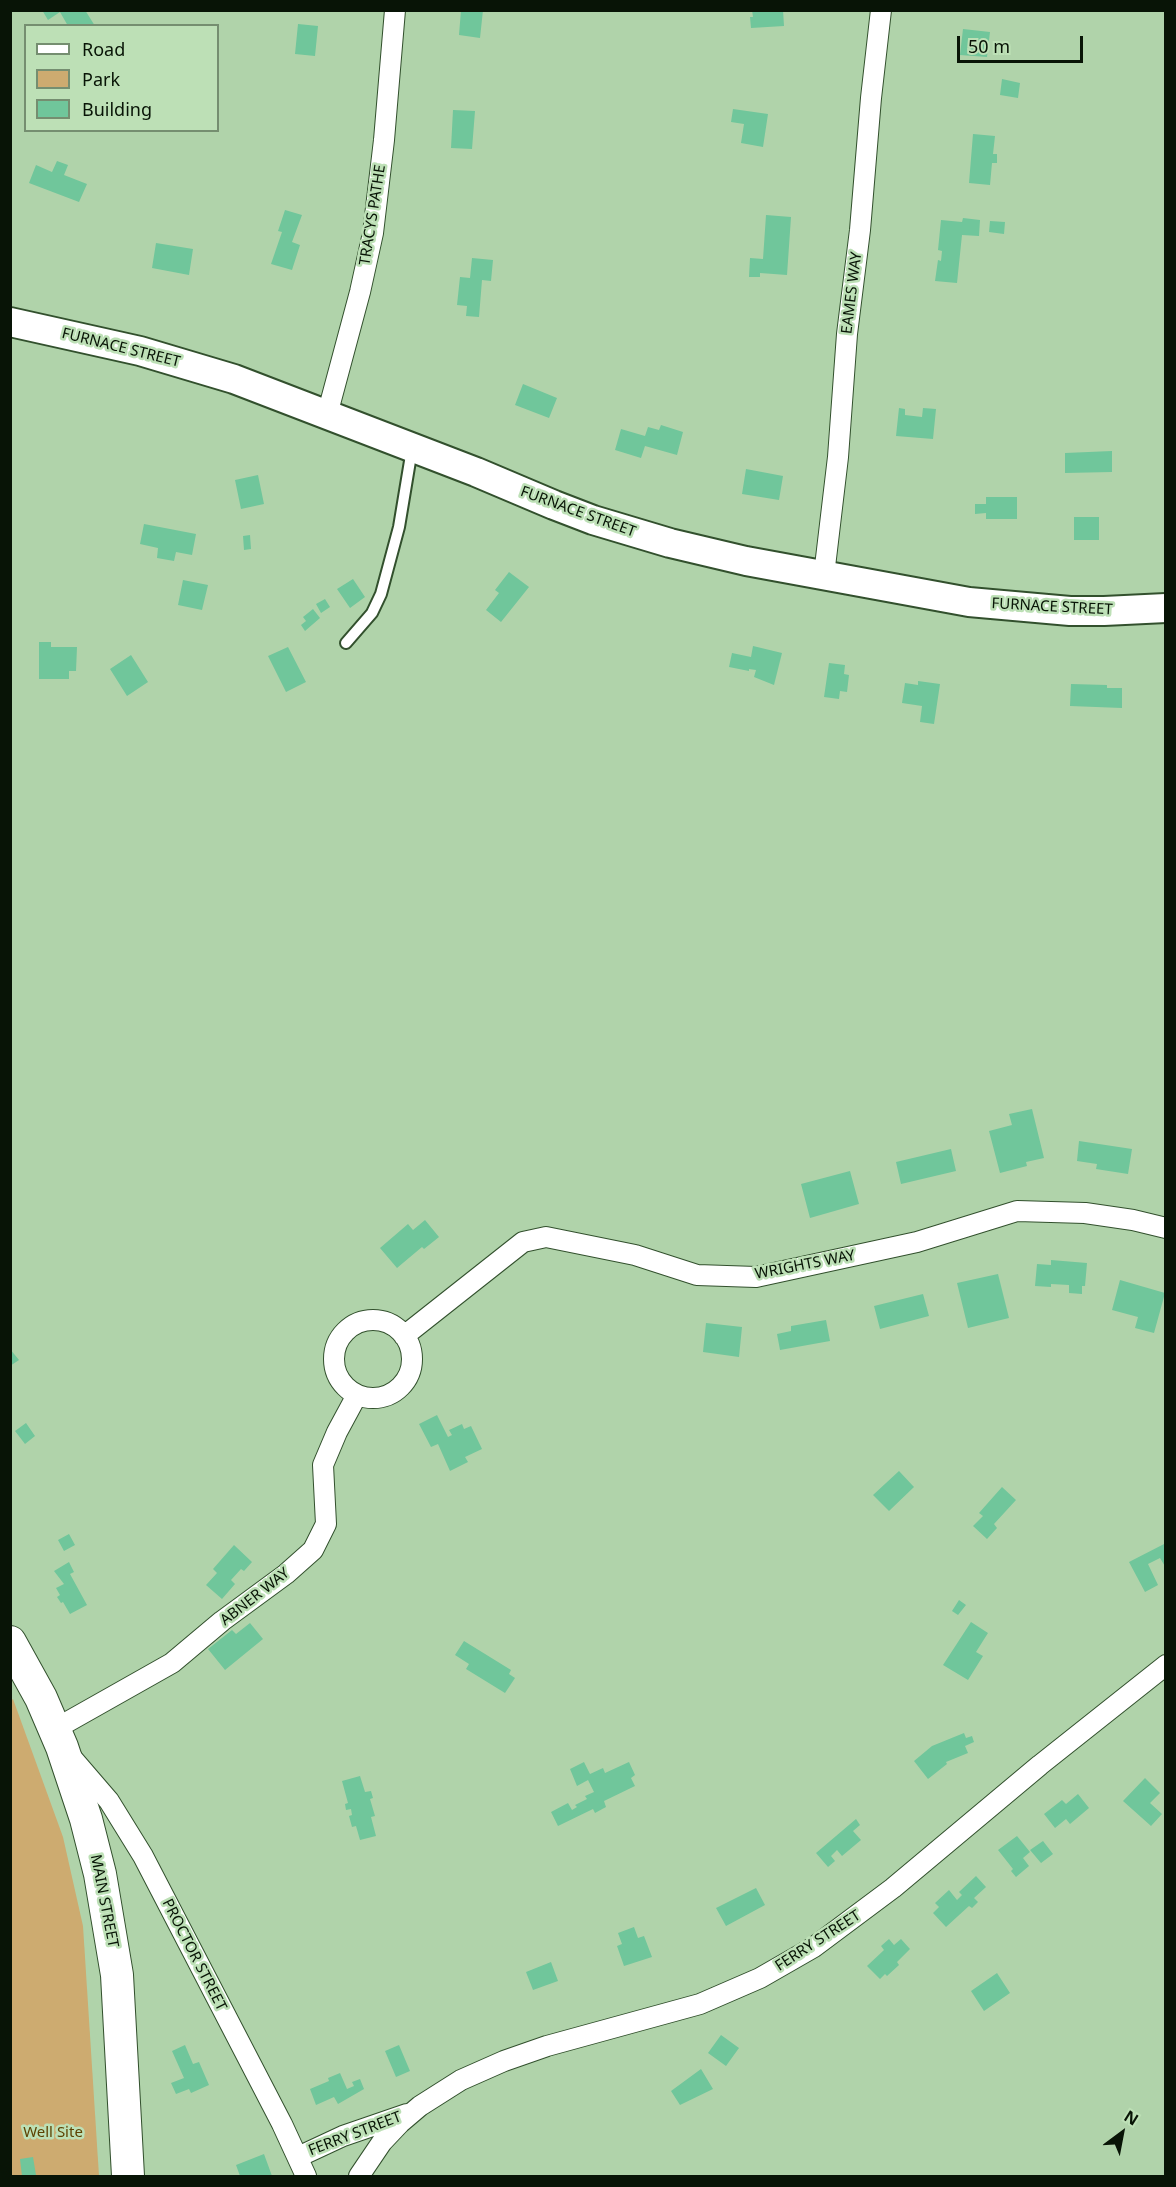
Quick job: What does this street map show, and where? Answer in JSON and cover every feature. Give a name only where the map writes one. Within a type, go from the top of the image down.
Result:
[{"type":"main road","name":"FURNACE STREET","points":[[10,322],[107,343],[203,369],[266,390],[554,505],[631,532],[708,552],[938,597],[1001,605],[1104,611],[1166,608]]},
{"type":"main road","name":"MAIN STREET","points":[[10,1642],[41,1698],[58,1738],[94,1846],[112,1941],[120,2016],[128,2176]]},
{"type":"street","name":"TRACYS PATHE","points":[[327,415],[373,233],[384,140],[395,10]]},
{"type":"street","name":"EAMES WAY","points":[[824,575],[838,458],[847,334],[860,230],[881,10]]},
{"type":"street","name":"WRIGHTS WAY","points":[[404,1336],[523,1242],[546,1237],[635,1255],[697,1275],[756,1277],[917,1242],[1017,1211],[1085,1213],[1133,1220],[1166,1228]]},
{"type":"street","points":[[379,1320],[397,1329],[404,1336],[412,1355],[408,1375],[403,1383],[387,1395],[367,1398],[357,1395],[341,1382],[334,1353],[342,1335],[358,1323],[379,1320]]},
{"type":"street","name":"ABNER WAY","points":[[58,1738],[172,1664],[222,1621],[286,1574],[313,1550],[326,1524],[323,1465],[337,1432],[357,1395]]},
{"type":"street","name":"FERRY STREET","points":[[359,2176],[382,2142],[412,2112],[440,2092],[504,2061],[573,2038],[700,2004],[788,1963],[839,1930],[886,1894],[1040,1765],[1166,1665]]},
{"type":"street","name":"PROCTOR STREET","points":[[58,1738],[109,1802],[132,1837],[306,2176]]},
{"type":"street","name":"FERRY STREET","points":[[298,2157],[344,2136],[412,2112]]},
{"type":"lane","points":[[346,643],[372,613],[381,594],[399,527],[412,448]]},
{"type":"green space","name":"Well Site","points":[[13,1699],[63,1837],[83,1926],[99,2176],[11,2176],[10,1701]]},
{"type":"building","points":[[42,10],[85,10],[94,24],[67,24],[60,12],[48,20]]},
{"type":"building","points":[[461,10],[483,10],[480,38],[459,35]]},
{"type":"building","points":[[752,10],[783,10],[784,26],[751,28]]},
{"type":"building","points":[[298,24],[318,26],[315,56],[295,54]]},
{"type":"building","points":[[963,29],[990,32],[987,57],[960,55]]},
{"type":"building","points":[[1002,79],[1020,83],[1018,98],[1000,95]]},
{"type":"building","points":[[733,109],[768,114],[763,147],[741,143],[744,124],[731,122]]},
{"type":"building","points":[[453,110],[475,111],[472,149],[451,148]]},
{"type":"building","points":[[973,134],[995,136],[993,154],[997,154],[997,163],[992,163],[990,185],[969,183]]},
{"type":"building","points":[[57,161],[68,165],[64,175],[87,184],[79,202],[29,183],[36,165],[52,172]]},
{"type":"building","points":[[285,210],[302,215],[292,242],[300,245],[292,270],[271,264],[282,232],[278,231]]},
{"type":"building","points":[[766,215],[791,217],[787,275],[760,273],[760,277],[749,277],[750,258],[763,259]]},
{"type":"building","points":[[963,218],[980,220],[979,236],[962,235],[957,283],[935,281],[938,260],[941,261],[942,251],[938,250],[941,220],[962,222]]},
{"type":"building","points":[[990,221],[1005,222],[1004,234],[989,232]]},
{"type":"building","points":[[156,243],[193,249],[189,275],[152,268]]},
{"type":"building","points":[[472,258],[493,260],[491,281],[482,280],[479,317],[466,316],[467,306],[457,305],[460,277],[470,278]]},
{"type":"building","points":[[523,384],[557,398],[549,418],[515,405]]},
{"type":"building","points":[[899,408],[905,409],[905,415],[922,417],[923,408],[936,409],[933,439],[896,436]]},
{"type":"building","points":[[661,425],[683,432],[677,455],[645,446],[641,458],[615,450],[621,429],[645,436],[648,427],[659,430]]},
{"type":"building","points":[[1112,451],[1112,472],[1065,473],[1065,453]]},
{"type":"building","points":[[746,469],[783,476],[779,500],[742,494]]},
{"type":"building","points":[[258,475],[264,504],[241,509],[235,480]]},
{"type":"building","points":[[986,497],[1017,497],[1017,519],[986,519],[986,513],[975,514],[975,504],[986,504]]},
{"type":"building","points":[[1074,517],[1099,517],[1099,540],[1074,540]]},
{"type":"building","points":[[144,524],[196,534],[192,555],[176,552],[174,561],[157,558],[158,548],[140,544]]},
{"type":"building","points":[[250,535],[251,549],[244,550],[243,536]]},
{"type":"building","points":[[509,572],[529,587],[501,622],[486,610],[499,593],[495,590]]},
{"type":"building","points":[[353,579],[365,597],[350,608],[337,589]]},
{"type":"building","points":[[183,580],[208,585],[202,610],[178,605]]},
{"type":"building","points":[[325,599],[330,607],[321,613],[316,604]]},
{"type":"building","points":[[313,609],[320,618],[305,631],[301,625],[306,621],[303,617]]},
{"type":"building","points":[[39,642],[51,642],[51,647],[77,647],[76,671],[69,671],[69,679],[39,679]]},
{"type":"building","points":[[753,646],[782,653],[774,685],[754,677],[756,670],[729,667],[732,653],[751,657]]},
{"type":"building","points":[[288,647],[306,682],[286,692],[268,656]]},
{"type":"building","points":[[131,655],[148,682],[127,696],[110,669]]},
{"type":"building","points":[[829,663],[845,665],[844,674],[849,675],[847,692],[840,691],[839,699],[824,697]]},
{"type":"building","points":[[918,681],[940,684],[934,724],[920,722],[922,706],[902,703],[905,683],[918,685]]},
{"type":"building","points":[[1071,684],[1107,685],[1107,688],[1122,688],[1122,708],[1070,706]]},
{"type":"building","points":[[1032,1109],[1044,1158],[1026,1162],[1027,1166],[1000,1173],[989,1131],[1012,1125],[1009,1114]]},
{"type":"building","points":[[1079,1141],[1132,1149],[1128,1174],[1096,1169],[1097,1164],[1077,1161]]},
{"type":"building","points":[[951,1149],[956,1171],[901,1184],[896,1162]]},
{"type":"building","points":[[850,1171],[859,1204],[810,1218],[801,1184]]},
{"type":"building","points":[[425,1220],[439,1237],[424,1249],[422,1247],[397,1268],[380,1248],[408,1224],[413,1230]]},
{"type":"building","points":[[1051,1260],[1087,1263],[1082,1294],[1069,1293],[1069,1285],[1035,1286],[1037,1264],[1051,1265]]},
{"type":"building","points":[[998,1274],[1009,1318],[968,1328],[957,1283]]},
{"type":"building","points":[[1120,1280],[1165,1293],[1154,1333],[1135,1328],[1138,1317],[1112,1310]]},
{"type":"building","points":[[923,1294],[929,1316],[880,1329],[874,1306]]},
{"type":"building","points":[[826,1320],[830,1341],[780,1350],[777,1334],[791,1331],[791,1326]]},
{"type":"building","points":[[706,1323],[742,1327],[739,1357],[703,1352]]},
{"type":"building","points":[[10,1349],[19,1360],[10,1366]]},
{"type":"building","points":[[437,1415],[448,1437],[452,1435],[449,1430],[462,1424],[464,1429],[471,1426],[482,1449],[465,1457],[468,1462],[450,1471],[438,1444],[431,1447],[419,1424]]},
{"type":"building","points":[[26,1423],[35,1436],[25,1444],[15,1431]]},
{"type":"building","points":[[899,1471],[914,1487],[889,1511],[873,1495]]},
{"type":"building","points":[[1002,1487],[1016,1500],[994,1524],[997,1528],[987,1539],[973,1526],[983,1516],[979,1513]]},
{"type":"building","points":[[69,1534],[75,1545],[64,1551],[58,1540]]},
{"type":"building","points":[[1166,1543],[1166,1568],[1160,1558],[1148,1564],[1158,1585],[1145,1592],[1129,1562]]},
{"type":"building","points":[[234,1545],[252,1562],[244,1571],[241,1569],[231,1580],[235,1584],[222,1599],[206,1585],[217,1573],[213,1569]]},
{"type":"building","points":[[69,1562],[74,1572],[70,1574],[87,1605],[70,1614],[57,1597],[60,1595],[56,1588],[64,1584],[54,1571]]},
{"type":"building","points":[[959,1600],[966,1605],[958,1615],[952,1611]]},
{"type":"building","points":[[971,1622],[988,1633],[976,1652],[983,1656],[968,1680],[943,1665]]},
{"type":"building","points":[[250,1623],[263,1639],[225,1670],[208,1649],[232,1630],[236,1634]]},
{"type":"building","points":[[464,1641],[511,1670],[509,1674],[515,1678],[505,1693],[466,1669],[469,1664],[455,1655]]},
{"type":"building","points":[[964,1733],[966,1738],[972,1736],[974,1742],[965,1746],[968,1753],[946,1762],[947,1764],[928,1779],[914,1761],[932,1746]]},
{"type":"building","points":[[584,1762],[590,1774],[603,1768],[605,1773],[629,1762],[635,1775],[631,1778],[635,1786],[604,1801],[606,1807],[595,1813],[593,1809],[558,1826],[551,1812],[568,1803],[572,1810],[577,1807],[575,1805],[587,1799],[585,1796],[594,1792],[588,1780],[577,1786],[570,1769]]},
{"type":"building","points":[[360,1776],[365,1792],[371,1791],[373,1798],[370,1799],[375,1816],[371,1817],[376,1836],[360,1840],[356,1826],[352,1827],[349,1816],[352,1815],[351,1809],[346,1810],[345,1804],[348,1803],[342,1781]]},
{"type":"building","points":[[1145,1778],[1160,1793],[1150,1803],[1162,1814],[1151,1826],[1123,1801]]},
{"type":"building","points":[[1078,1794],[1089,1808],[1070,1824],[1066,1819],[1055,1828],[1044,1814],[1062,1800],[1066,1804]]},
{"type":"building","points":[[856,1819],[860,1825],[853,1831],[861,1840],[842,1856],[837,1850],[831,1856],[835,1861],[828,1867],[816,1853]]},
{"type":"building","points":[[1017,1836],[1030,1852],[1023,1858],[1029,1866],[1016,1877],[1011,1871],[1013,1869],[998,1850]]},
{"type":"building","points":[[1043,1841],[1053,1854],[1041,1863],[1030,1850]]},
{"type":"building","points":[[976,1876],[986,1887],[974,1898],[978,1902],[972,1908],[969,1906],[946,1927],[933,1913],[939,1907],[935,1903],[949,1890],[957,1900],[962,1895],[959,1892]]},
{"type":"building","points":[[756,1888],[765,1905],[726,1926],[716,1908]]},
{"type":"building","points":[[634,1927],[638,1938],[644,1936],[652,1957],[624,1966],[617,1946],[622,1944],[618,1933]]},
{"type":"building","points":[[889,1939],[894,1945],[901,1939],[910,1949],[897,1962],[899,1965],[880,1979],[867,1966],[884,1950],[881,1946]]},
{"type":"building","points":[[551,1962],[558,1981],[533,1990],[526,1972]]},
{"type":"building","points":[[997,1973],[1010,1993],[984,2011],[971,1991]]},
{"type":"building","points":[[721,2035],[739,2048],[726,2066],[708,2053]]},
{"type":"building","points":[[185,2045],[193,2064],[199,2062],[209,2085],[191,2093],[189,2089],[176,2094],[171,2083],[184,2078],[172,2051]]},
{"type":"building","points":[[399,2045],[410,2071],[396,2077],[385,2051]]},
{"type":"building","points":[[701,2069],[713,2089],[680,2105],[671,2091]]},
{"type":"building","points":[[340,2073],[347,2089],[354,2086],[352,2082],[360,2079],[364,2089],[338,2104],[334,2097],[316,2105],[310,2089],[329,2081],[328,2078]]},
{"type":"building","points":[[264,2154],[272,2176],[240,2176],[236,2165]]},
{"type":"building","points":[[33,2157],[36,2175],[22,2176],[20,2159]]}]
